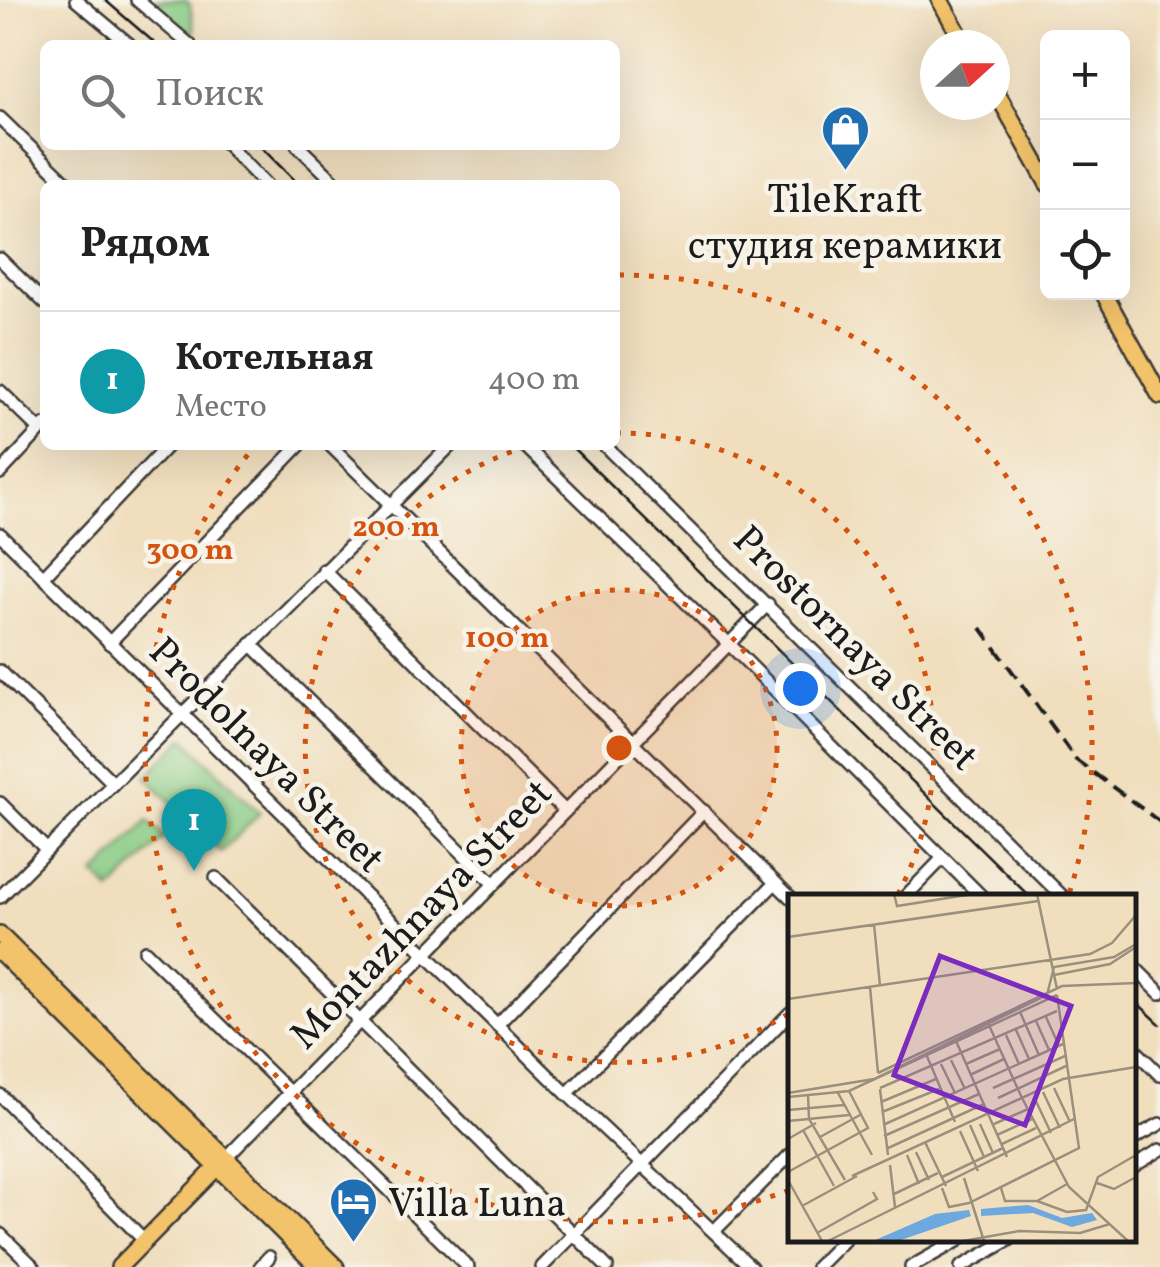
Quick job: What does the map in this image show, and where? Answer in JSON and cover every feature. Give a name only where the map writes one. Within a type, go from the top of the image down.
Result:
[{"type":"main road","points":[[942,0],[959,30]]},
{"type":"main road","points":[[1010,117],[1040,170]]},
{"type":"main road","points":[[1007,120],[1040,178]]},
{"type":"main road","points":[[1109,300],[1160,392]]},
{"type":"main road","points":[[0,935],[222,1162],[318,1267]]},
{"type":"main road","points":[[0,952],[336,1267]]},
{"type":"main road","name":"Montazhnaya Street","points":[[119,1267],[222,1162]]},
{"type":"street","points":[[76,0],[124,40]]},
{"type":"street","points":[[137,0],[184,40]]},
{"type":"street","points":[[0,118],[63,180]]},
{"type":"street","points":[[232,150],[261,180]]},
{"type":"street","points":[[302,150],[333,180]]},
{"type":"street","points":[[0,258],[40,298]]},
{"type":"street","points":[[0,391],[40,426]]},
{"type":"street","points":[[0,472],[40,430]]},
{"type":"street","points":[[43,578],[163,450]]},
{"type":"street","points":[[109,643],[295,450]]},
{"type":"street","points":[[335,450],[788,895]]},
{"type":"street","points":[[0,897],[446,450]]},
{"type":"street","points":[[529,450],[979,894]]},
{"type":"street","name":"Prostornaya Street","points":[[609,450],[1060,894]]},
{"type":"street","name":"Prodolnaya Street","points":[[0,534],[567,1094],[751,1267]]},
{"type":"street","points":[[324,570],[565,811]]},
{"type":"street","name":"Montazhnaya Street","points":[[222,1162],[768,604]]},
{"type":"street","points":[[251,644],[494,884]]},
{"type":"street","points":[[0,671],[113,783]]},
{"type":"street","points":[[0,803],[48,850]]},
{"type":"street","points":[[497,1025],[704,811]]},
{"type":"street","points":[[908,894],[943,858]]},
{"type":"street","points":[[216,878],[608,1267]]},
{"type":"street","points":[[567,1094],[776,883]]},
{"type":"street","points":[[145,951],[468,1267]]},
{"type":"street","points":[[1135,969],[1160,993]]},
{"type":"street","points":[[542,1267],[788,1015]]},
{"type":"street","points":[[1135,1050],[1160,1075]]},
{"type":"street","points":[[0,1095],[145,1240]]},
{"type":"street","points":[[1135,1137],[1160,1124]]},
{"type":"street","points":[[1135,1165],[1160,1150]]},
{"type":"street","points":[[714,1230],[788,1157]]},
{"type":"street","points":[[0,1234],[34,1267]]},
{"type":"street","points":[[817,1267],[842,1242]]},
{"type":"street","points":[[912,1267],[956,1242]]},
{"type":"street","points":[[961,1267],[1005,1242]]},
{"type":"green space","points":[[151,0],[185,0],[190,4],[195,36]]},
{"type":"green space","points":[[184,738],[260,813],[221,852],[146,777]]},
{"type":"green space","points":[[148,821],[165,837],[111,891],[95,875]]},
{"type":"tram line","points":[[105,0],[151,40]]},
{"type":"tram line","points":[[264,150],[294,180]]},
{"type":"tram line","points":[[575,450],[1027,894]]},
{"type":"tram line","points":[[1135,1001],[1160,1024]]},
{"type":"railway","points":[[981,628],[1076,760],[1160,822]]},
{"type":"place","name":"TileKraft студия керамики","points":[[845,172]]},
{"type":"place","name":"Котельная","points":[[194,871]]},
{"type":"place","name":"Villa Luna","points":[[353,1244]]}]
